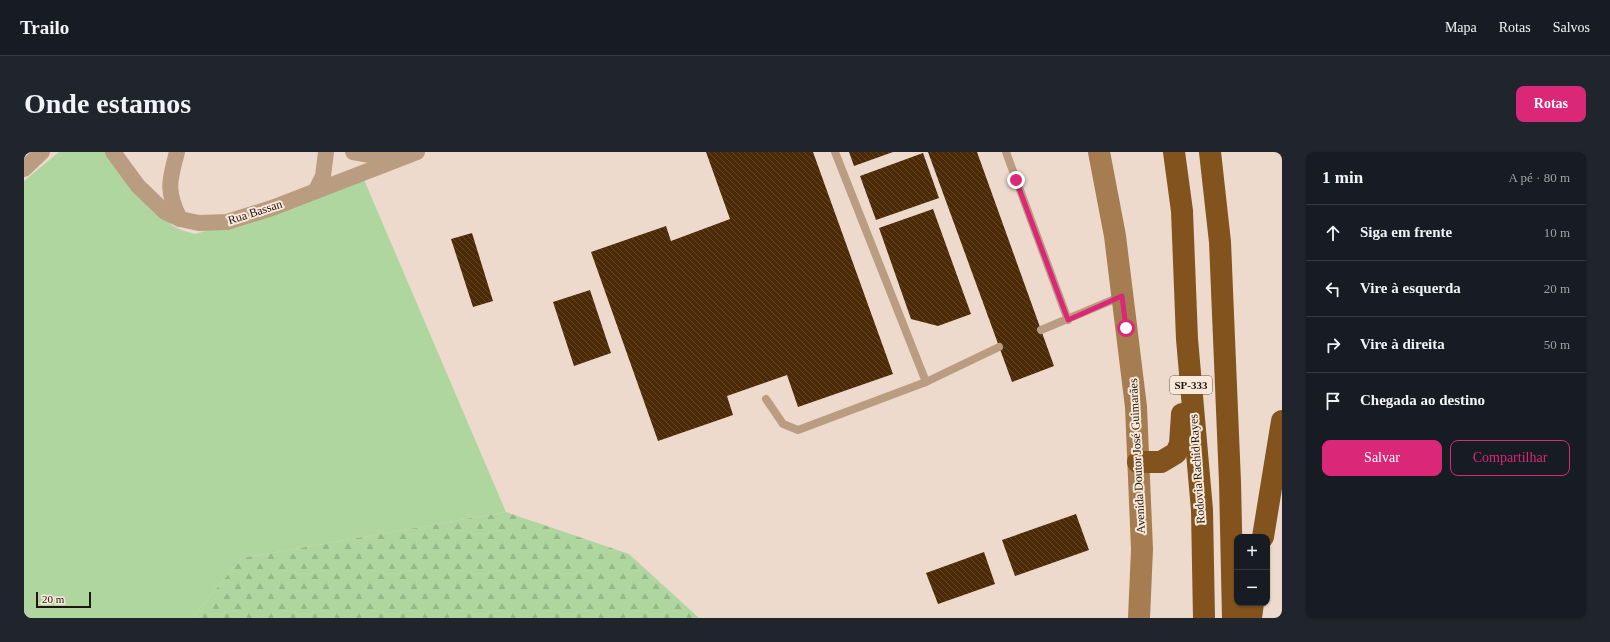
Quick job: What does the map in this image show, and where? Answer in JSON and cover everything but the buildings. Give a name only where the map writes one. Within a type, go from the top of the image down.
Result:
[{"type":"highway","name":"Rodovia Rachid Rayes","points":[[1174,152],[1182,211],[1187,339],[1202,510],[1204,618]]},
{"type":"highway","name":"SP-333","points":[[1210,152],[1220,250],[1230,482],[1233,618]]},
{"type":"highway","points":[[1138,462],[1162,462],[1176,453],[1180,444],[1187,339]]},
{"type":"highway","points":[[1264,534],[1279,449],[1282,421]]},
{"type":"highway","points":[[1251,618],[1253,606]]},
{"type":"street","points":[[24,169],[42,152]]},
{"type":"street","name":"Rua Bassan","points":[[113,152],[138,186],[166,212],[180,220],[199,223],[227,222],[272,208],[410,155]]},
{"type":"street","points":[[177,152],[170,178],[170,191],[172,203],[180,220]]},
{"type":"street","points":[[316,190],[323,176],[326,152]]},
{"type":"street","points":[[352,152],[376,156],[410,155]]},
{"type":"street","name":"Avenida Doutor José Guimarães","points":[[1098,152],[1115,236],[1136,407],[1142,549],[1139,618]]},
{"type":"lane","points":[[835,152],[926,382]]},
{"type":"lane","points":[[1006,152],[1068,320]]},
{"type":"lane","points":[[1041,330],[1068,320],[1122,296]]},
{"type":"lane","points":[[766,399],[783,424],[798,430],[926,382],[999,347]]},
{"type":"green space","points":[[59,152],[107,152],[145,202],[173,226],[195,234],[213,229],[362,175],[506,512],[242,558],[192,618],[24,618],[24,181]]},
{"type":"green space","points":[[506,512],[629,554],[699,618],[192,618],[242,558]]},
{"type":"route","points":[[1016,180],[1068,320],[1122,296],[1126,328]]}]
